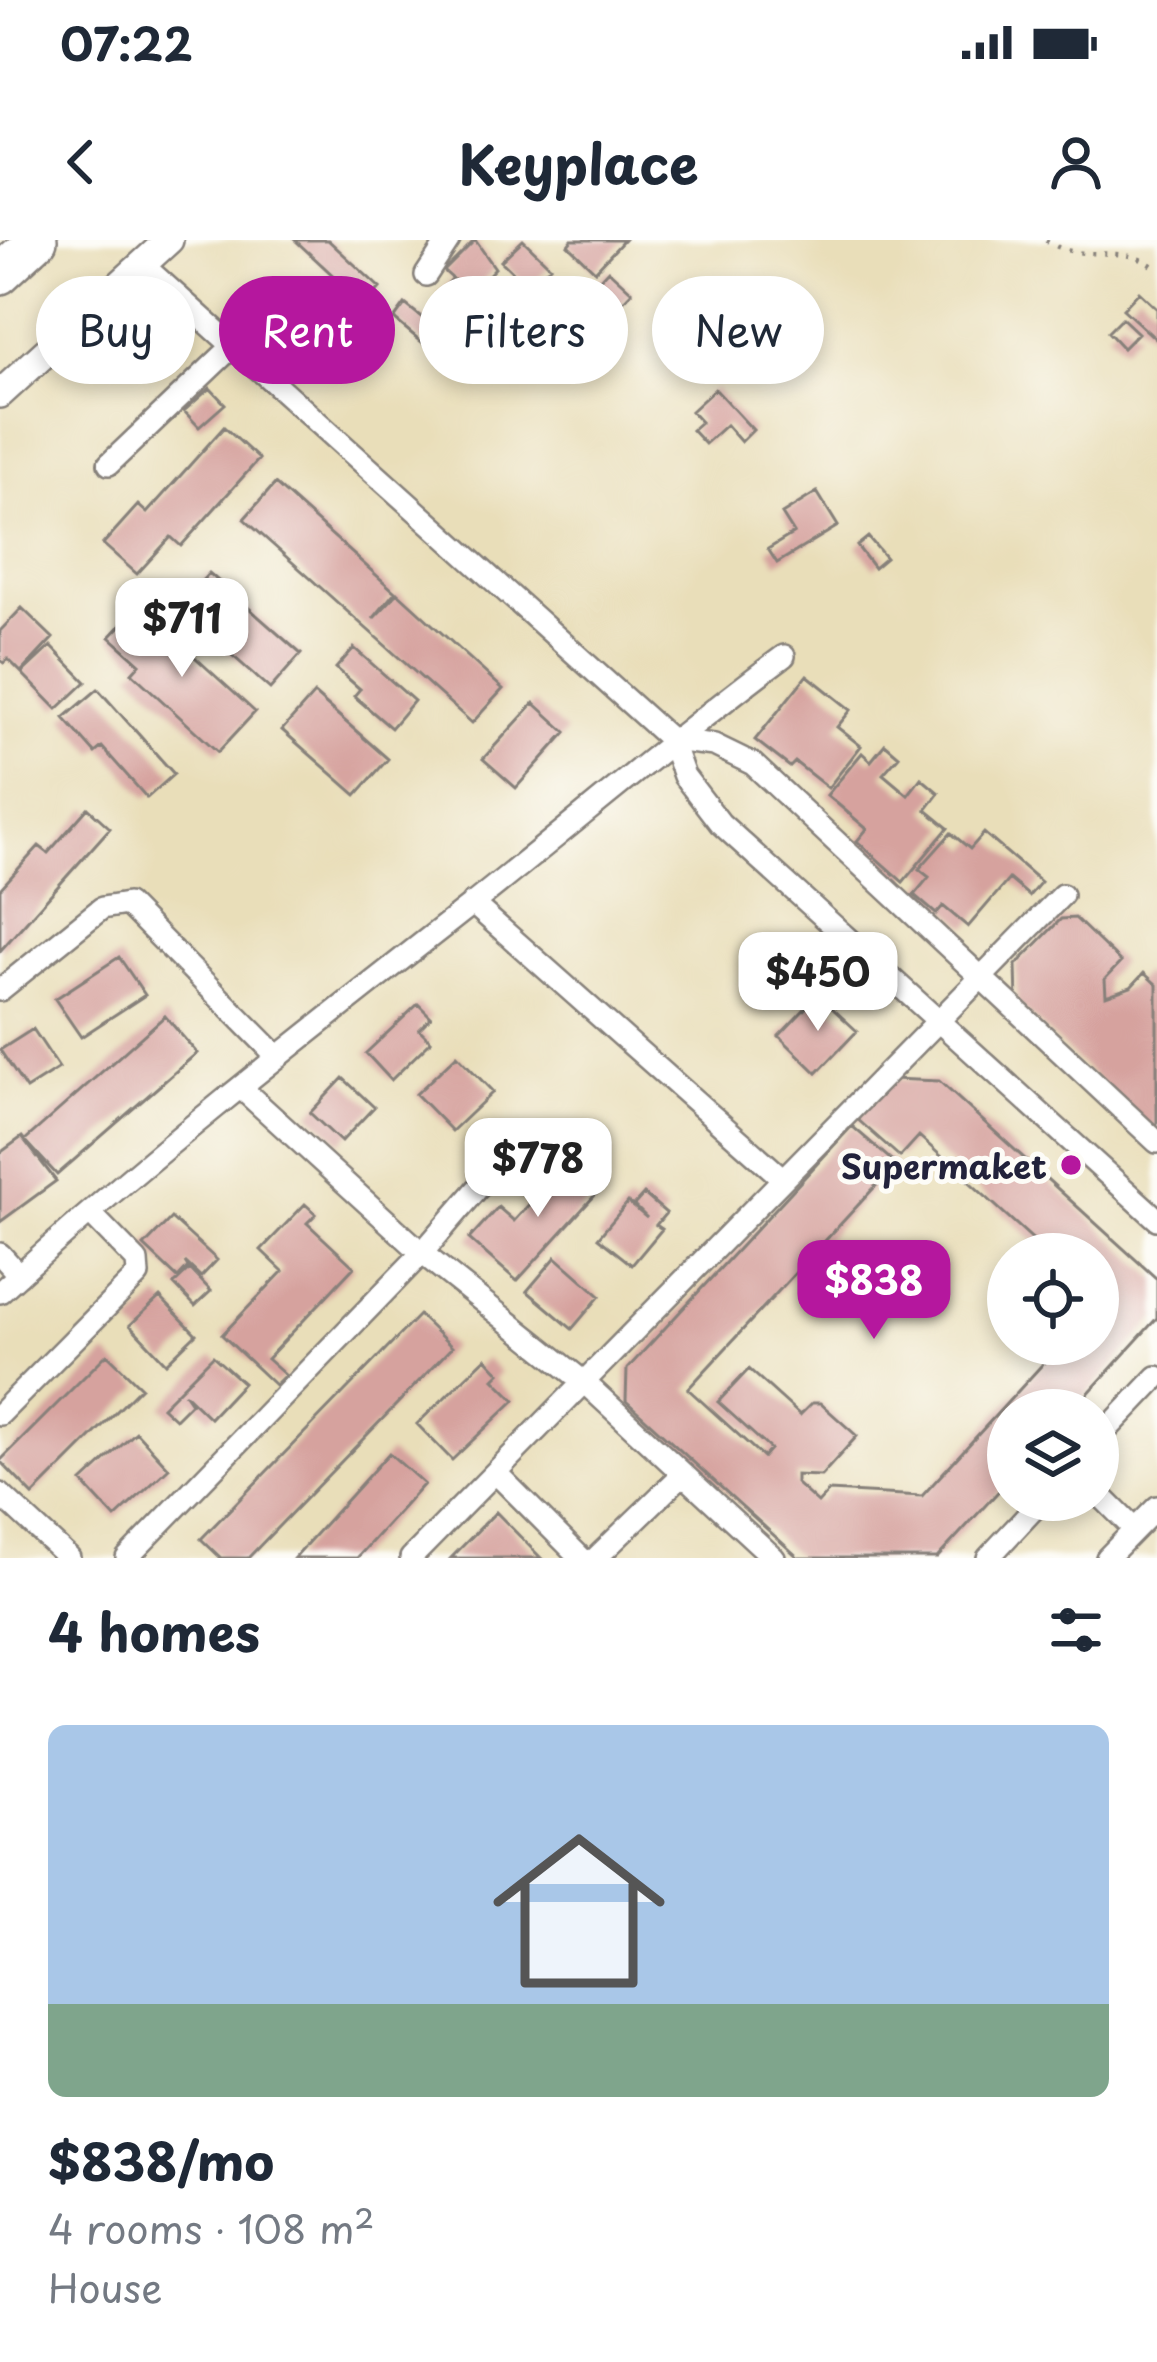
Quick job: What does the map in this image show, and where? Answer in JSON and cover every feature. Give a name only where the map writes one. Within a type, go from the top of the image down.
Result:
[{"type":"highway","points":[[0,274],[37,240]]},
{"type":"street","points":[[0,394],[169,240]]},
{"type":"street","points":[[426,275],[449,240]]},
{"type":"street","points":[[143,265],[219,335]]},
{"type":"street","points":[[109,464],[219,359]]},
{"type":"street","points":[[273,384],[671,740],[684,776],[706,809],[1157,1219]]},
{"type":"street","points":[[0,1292],[277,1056],[671,740],[784,656]]},
{"type":"street","points":[[671,740],[714,745],[753,764],[1157,1142]]},
{"type":"street","points":[[412,1558],[1062,895]]},
{"type":"street","points":[[472,903],[782,1178]]},
{"type":"street","points":[[0,990],[102,908],[127,904],[277,1056]]},
{"type":"street","points":[[241,1088],[422,1252],[585,1383],[774,1558]]},
{"type":"street","points":[[127,1558],[422,1252],[509,1151]]},
{"type":"street","points":[[0,1414],[138,1275],[137,1261],[90,1213]]},
{"type":"street","points":[[0,1254],[19,1275]]},
{"type":"street","points":[[1119,1417],[1157,1377]]},
{"type":"street","points":[[496,1473],[581,1558]]},
{"type":"street","points":[[596,1558],[683,1474]]},
{"type":"street","points":[[0,1494],[69,1558]]},
{"type":"street","points":[[1107,1558],[1157,1507]]},
{"type":"street","points":[[1119,1513],[1135,1529]]},
{"type":"street","points":[[988,1558],[1022,1521]]},
{"type":"path","points":[[1046,240],[1070,252],[1117,250],[1157,268]]},
{"type":"building","points":[[295,240],[328,240],[367,276],[334,276]]},
{"type":"building","points":[[475,240],[495,268],[487,276],[450,276],[444,271]]},
{"type":"building","points":[[523,240],[550,266],[540,276],[517,276],[501,261]]},
{"type":"building","points":[[572,240],[624,240],[595,271],[568,245]]},
{"type":"building","points":[[1139,292],[1157,309],[1157,340],[1123,309]]},
{"type":"building","points":[[405,304],[419,315],[419,340],[395,320]]},
{"type":"building","points":[[1122,318],[1138,333],[1123,348],[1108,332]]},
{"type":"building","points":[[210,388],[225,404],[199,427],[184,411]]},
{"type":"building","points":[[715,389],[753,430],[741,442],[726,425],[705,444],[692,430],[701,422],[691,411]]},
{"type":"building","points":[[224,427],[259,459],[181,546],[171,537],[137,574],[103,544],[138,505],[147,513]]},
{"type":"building","points":[[275,484],[395,592],[373,619],[398,593],[503,689],[472,723],[244,519]]},
{"type":"building","points":[[817,492],[838,526],[777,563],[768,549],[794,533],[782,514]]},
{"type":"building","points":[[868,537],[886,558],[874,568],[857,546]]},
{"type":"building","points":[[209,573],[301,654],[270,689],[178,607]]},
{"type":"building","points":[[139,606],[255,712],[218,752],[132,673],[140,664],[110,637]]},
{"type":"building","points":[[22,608],[53,638],[21,672],[8,659],[0,660],[0,631]]},
{"type":"building","points":[[51,646],[86,682],[57,709],[22,673]]},
{"type":"building","points":[[354,648],[414,701],[391,728],[354,696],[360,689],[336,668]]},
{"type":"building","points":[[807,675],[851,710],[837,727],[861,746],[828,788],[755,740]]},
{"type":"building","points":[[98,689],[174,774],[147,798],[102,747],[95,753],[64,718]]},
{"type":"building","points":[[314,694],[388,759],[356,795],[282,730]]},
{"type":"building","points":[[534,703],[566,732],[516,788],[483,759]]},
{"type":"building","points":[[885,744],[899,756],[883,774],[908,795],[921,778],[939,793],[926,810],[948,828],[903,882],[857,841],[867,829],[827,795],[862,753],[871,761]]},
{"type":"building","points":[[88,808],[110,828],[0,951],[0,889],[39,846],[48,853]]},
{"type":"building","points":[[951,833],[970,849],[984,833],[1041,882],[1029,896],[1009,879],[968,927],[943,906],[936,914],[914,895],[929,877],[919,869]]},
{"type":"building","points":[[1075,918],[1121,962],[1105,979],[1106,996],[1131,987],[1144,973],[1157,985],[1157,1137],[1017,1003],[1016,965],[1061,919]]},
{"type":"building","points":[[119,957],[145,995],[81,1037],[55,999]]},
{"type":"building","points":[[818,995],[857,1031],[817,1073],[779,1036]]},
{"type":"building","points":[[418,1004],[431,1017],[419,1029],[431,1041],[391,1080],[366,1053]]},
{"type":"building","points":[[165,1016],[197,1053],[57,1175],[25,1140]]},
{"type":"building","points":[[33,1029],[59,1068],[26,1089],[0,1050]]},
{"type":"building","points":[[457,1055],[493,1092],[452,1131],[416,1094]]},
{"type":"building","points":[[343,1078],[374,1107],[341,1142],[310,1113]]},
{"type":"building","points":[[892,1079],[939,1081],[1106,1233],[1026,1233],[919,1136],[900,1157],[856,1118]]},
{"type":"building","points":[[852,1126],[896,1164],[688,1389],[763,1457],[770,1449],[718,1402],[749,1369],[800,1415],[812,1403],[820,1403],[857,1436],[821,1476],[796,1475],[796,1483],[818,1503],[829,1491],[922,1496],[987,1425],[987,1504],[937,1558],[799,1558],[626,1401],[627,1369]]},
{"type":"building","points":[[22,1137],[56,1181],[0,1222],[0,1153]]},
{"type":"building","points":[[574,1155],[606,1183],[517,1281],[469,1239],[498,1207],[514,1221]]},
{"type":"building","points":[[644,1194],[666,1213],[656,1225],[662,1229],[632,1265],[598,1238],[628,1202],[647,1218],[634,1205]]},
{"type":"building","points":[[305,1204],[316,1214],[307,1223],[354,1267],[267,1359],[285,1375],[275,1385],[222,1335],[283,1271],[261,1250]]},
{"type":"building","points":[[171,1218],[217,1260],[201,1277],[185,1262],[188,1267],[178,1278],[144,1246]]},
{"type":"building","points":[[1119,1244],[1157,1279],[1157,1318],[1119,1360]]},
{"type":"building","points":[[556,1257],[600,1296],[572,1329],[527,1291]]},
{"type":"building","points":[[190,1269],[211,1291],[195,1306],[174,1284]]},
{"type":"building","points":[[160,1297],[196,1334],[166,1363],[130,1325]]},
{"type":"building","points":[[419,1315],[452,1347],[248,1558],[221,1558],[201,1539]]},
{"type":"building","points":[[107,1354],[141,1387],[33,1495],[0,1461]]},
{"type":"building","points":[[213,1356],[243,1383],[210,1418],[184,1393],[191,1403],[175,1419],[162,1407]]},
{"type":"building","points":[[486,1358],[500,1373],[494,1379],[515,1400],[452,1460],[417,1424]]},
{"type":"building","points":[[1042,1365],[1114,1365],[1092,1389],[1020,1389]]},
{"type":"building","points":[[136,1432],[169,1468],[115,1518],[82,1482]]},
{"type":"building","points":[[389,1453],[424,1484],[357,1558],[294,1558]]},
{"type":"building","points":[[496,1512],[541,1558],[451,1558]]},
{"type":"place","name":"Supermaket","points":[[1071,1165]]}]
